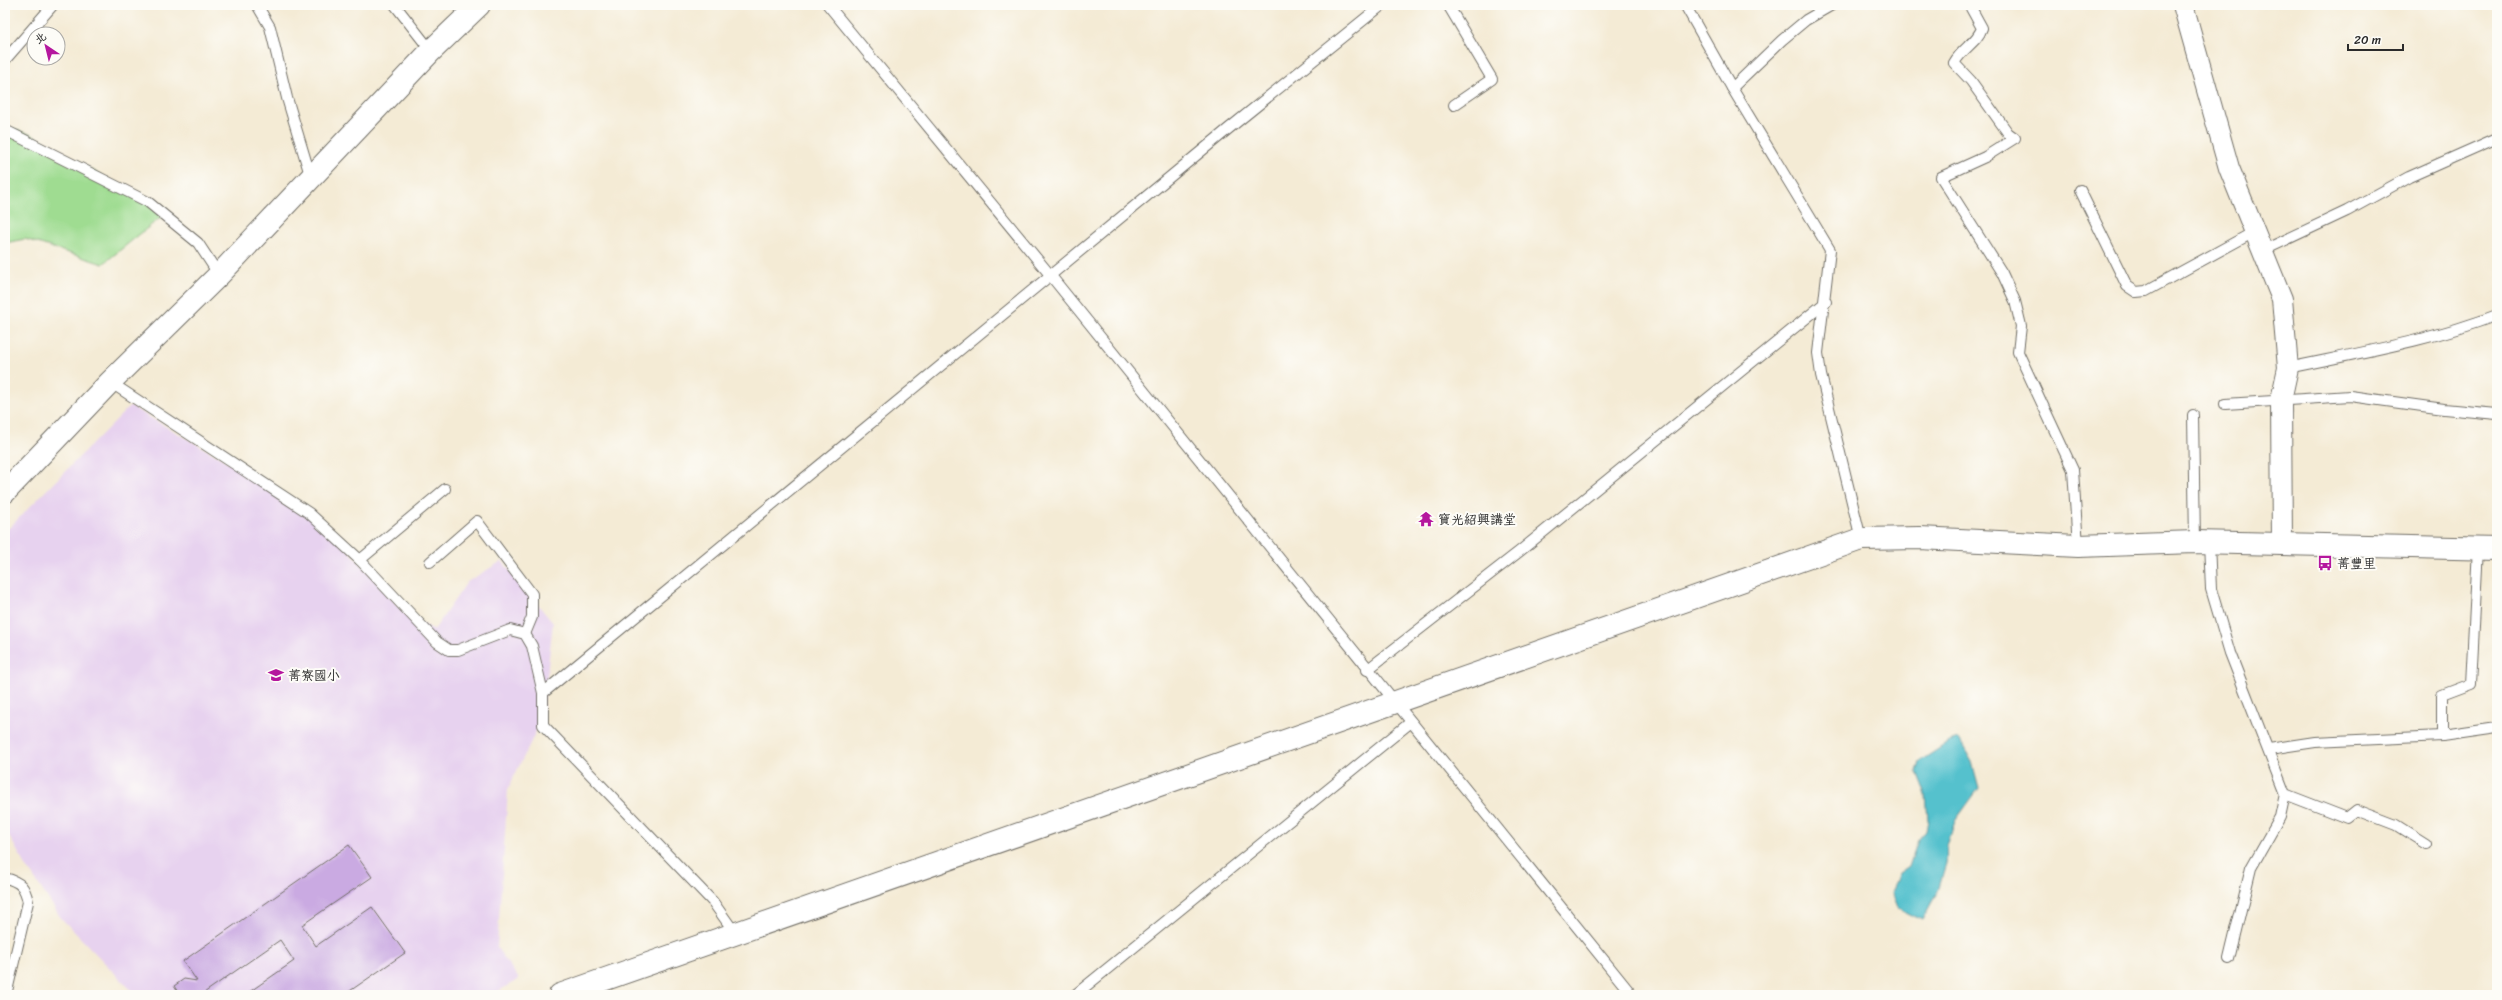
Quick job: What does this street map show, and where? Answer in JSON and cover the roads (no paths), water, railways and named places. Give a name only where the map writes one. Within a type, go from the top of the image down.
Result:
[{"type":"street","points":[[5,492],[110,382],[219,275],[431,51],[478,5]]},
{"type":"street","points":[[2183,5],[2229,168],[2282,299],[2288,368],[2281,400],[2282,545]]},
{"type":"street","points":[[560,995],[1394,701],[1861,539],[1920,538],[2078,546],[2202,542],[2282,545],[2487,548]]},
{"type":"lane","points":[[5,60],[52,5]]},
{"type":"lane","points":[[257,5],[270,27],[287,98],[311,179]]},
{"type":"lane","points":[[395,5],[431,51]]},
{"type":"lane","points":[[828,5],[1051,276],[1367,670],[1394,701],[1632,995]]},
{"type":"lane","points":[[543,693],[1227,130],[1382,5]]},
{"type":"lane","points":[[1448,5],[1492,79],[1454,105]]},
{"type":"lane","points":[[1685,5],[1732,88],[1830,250],[1826,302],[1818,353],[1820,375],[1861,539]]},
{"type":"lane","points":[[1732,88],[1806,20],[1832,5]]},
{"type":"lane","points":[[1972,5],[1971,8],[1982,28],[1979,37],[1961,52],[1954,63],[1971,81],[2008,133],[2015,138],[1985,157],[1941,177],[2002,273],[2015,301],[2021,326],[2018,352],[2073,470],[2078,546]]},
{"type":"lane","points":[[5,130],[148,202],[198,243],[219,275]]},
{"type":"lane","points":[[2262,251],[2347,211],[2409,177],[2497,138]]},
{"type":"lane","points":[[2080,190],[2126,286],[2136,292],[2146,290],[2254,232]]},
{"type":"lane","points":[[1367,670],[1520,552],[1826,302]]},
{"type":"lane","points":[[2288,368],[2388,346],[2462,327],[2497,315]]},
{"type":"lane","points":[[110,382],[310,513],[360,560],[437,642],[449,650],[458,650],[510,630],[525,634],[532,646],[543,693],[543,726],[714,902],[735,933]]},
{"type":"lane","points":[[2225,404],[2350,396],[2444,409],[2497,414]]},
{"type":"lane","points":[[2193,415],[2202,542],[2211,589],[2230,653],[2269,749],[2285,794],[2280,817],[2251,868],[2229,959]]},
{"type":"lane","points":[[360,560],[445,489]]},
{"type":"lane","points":[[430,562],[477,521],[532,594],[532,617],[525,634]]},
{"type":"lane","points":[[2442,736],[2442,695],[2471,684],[2487,548]]},
{"type":"lane","points":[[1075,995],[1411,722]]},
{"type":"lane","points":[[2269,749],[2315,742],[2442,736],[2497,728]]},
{"type":"lane","points":[[2285,794],[2347,818],[2357,810],[2396,826],[2426,844]]},
{"type":"lane","points":[[5,878],[18,881],[26,889],[28,902],[6,995]]},
{"type":"water","points":[[1959,739],[1972,762],[1979,788],[1955,821],[1947,846],[1946,864],[1938,891],[1922,920],[1898,908],[1891,891],[1899,874],[1909,867],[1918,840],[1926,831],[1928,820],[1926,795],[1917,772],[1920,761],[1949,742]]},
{"type":"place","name":"寶光紹興講堂","points":[[1426,519]]},
{"type":"place","name":"菁豐里","points":[[2325,563]]},
{"type":"place","name":"菁寮國小","points":[[276,675]]}]
